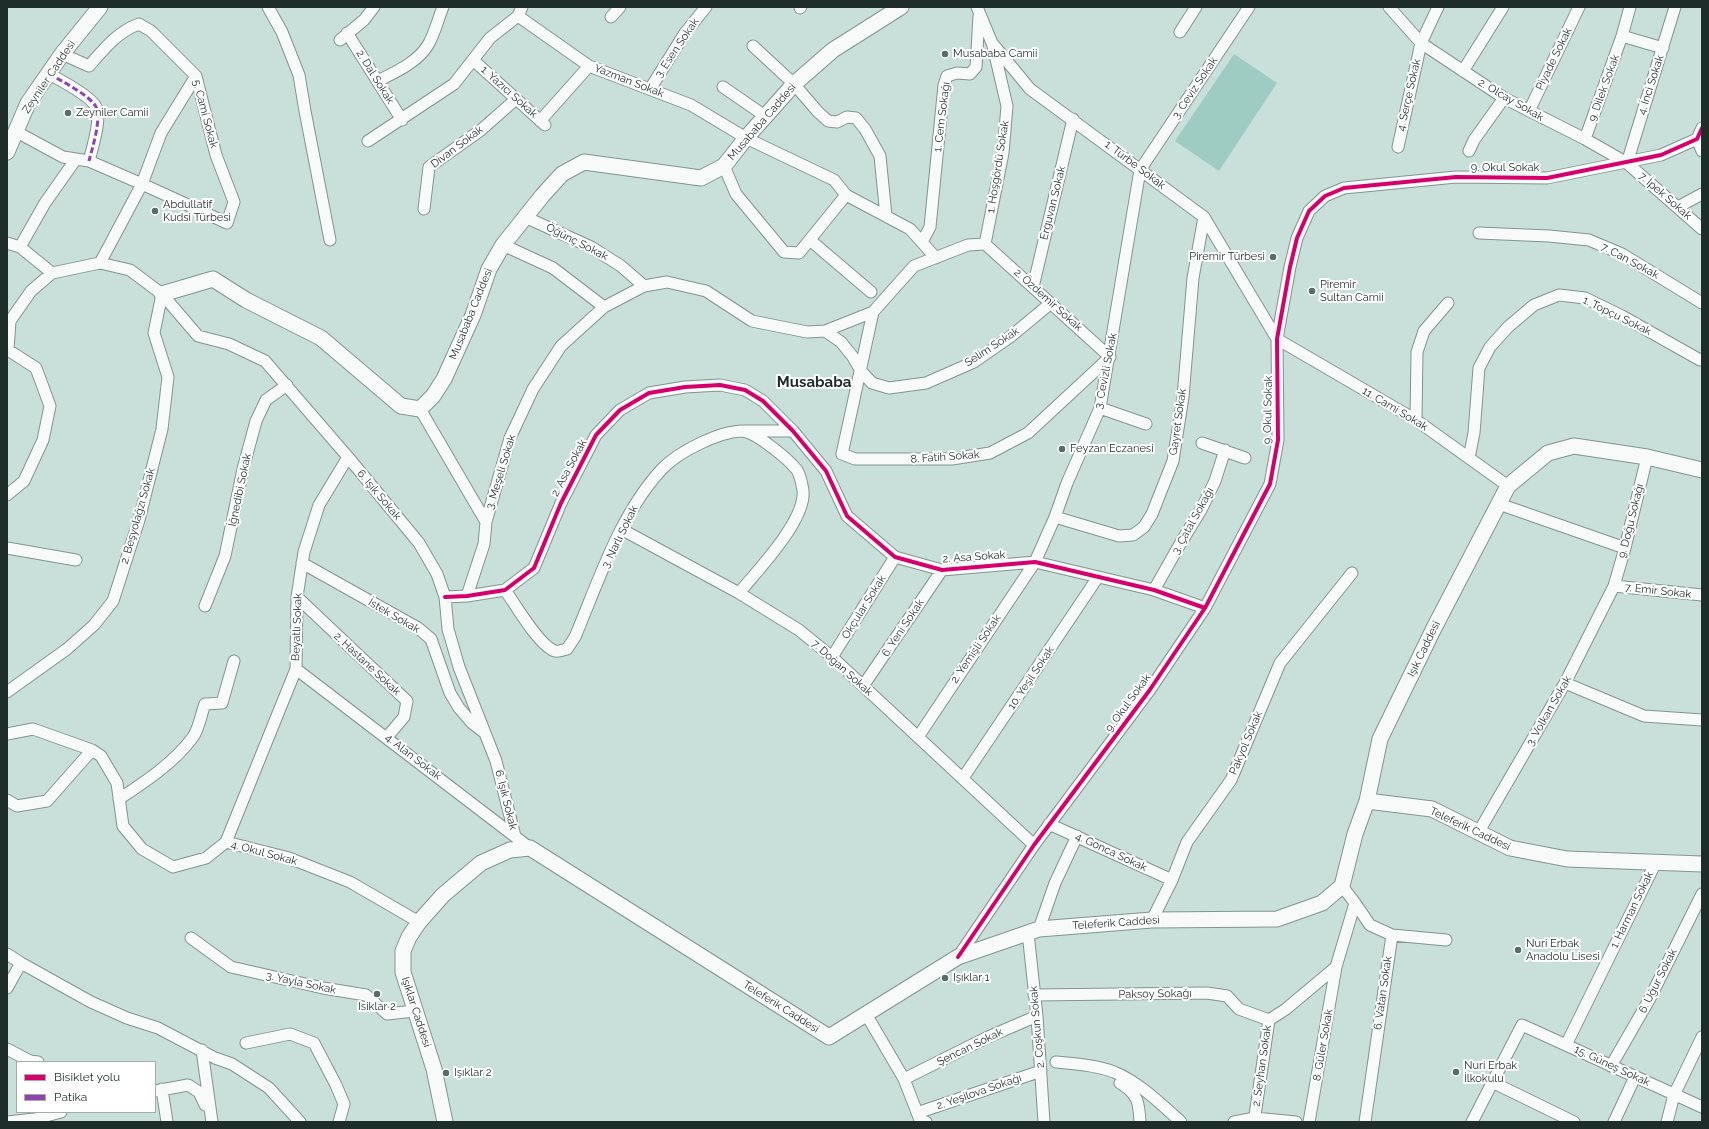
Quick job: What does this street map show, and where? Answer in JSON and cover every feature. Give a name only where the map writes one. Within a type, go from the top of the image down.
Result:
[{"type":"main road","name":"Zeyniler Caddesi","points":[[7,152],[28,103],[62,54],[100,7]]},
{"type":"main road","name":"Musababa Caddesi","points":[[420,409],[433,396],[444,379],[473,315],[489,268],[503,244],[562,174],[584,162],[701,178],[724,166],[746,138],[794,84],[833,50],[901,7]]},
{"type":"main road","points":[[162,294],[213,279],[246,300],[321,338],[401,406],[420,409]]},
{"type":"main road","name":"Işık Caddesi","points":[[1367,801],[1380,740],[1434,628],[1508,486],[1548,452],[1574,446],[1647,457],[1702,470]]},
{"type":"main road","points":[[1342,886],[1355,834],[1367,801]]},
{"type":"main road","name":"Teleferik Caddesi","points":[[1367,801],[1432,809],[1510,848],[1567,859],[1702,864]]},
{"type":"main road","name":"Teleferik Caddesi","points":[[530,848],[829,1037],[958,957],[1033,931],[1152,920],[1277,919],[1322,903],[1342,886]]},
{"type":"main road","name":"Işıklar Caddesi","points":[[445,1122],[434,1069],[414,1011],[403,972],[403,951],[409,937],[419,922],[443,895],[481,863],[510,850],[530,848]]},
{"type":"street","points":[[268,7],[282,32],[299,75],[330,240]]},
{"type":"street","name":"2. Dal Sokak","points":[[374,7],[364,20],[343,37],[378,81],[402,120]]},
{"type":"street","points":[[611,17],[620,7]]},
{"type":"street","name":"3. Esen Sokak","points":[[650,89],[685,33],[706,7]]},
{"type":"street","points":[[1180,32],[1196,7]]},
{"type":"street","name":"3. Ceviz Sokak","points":[[1140,170],[1249,7]]},
{"type":"street","name":"2. Olcay Sokak","points":[[1389,7],[1421,43],[1504,98],[1585,139],[1627,163]]},
{"type":"street","name":"4. Serçe Sokak","points":[[1398,147],[1421,43],[1438,7]]},
{"type":"street","points":[[1463,71],[1503,7]]},
{"type":"street","name":"Piyade Sokak","points":[[1529,111],[1579,7]]},
{"type":"street","name":"9. Dilek Sokak","points":[[1585,139],[1622,36],[1630,7]]},
{"type":"street","name":"4. İnci Sokak","points":[[1627,163],[1675,7]]},
{"type":"street","points":[[378,81],[408,65],[420,55],[428,44],[441,10]]},
{"type":"street","name":"1. Türbe Sokak","points":[[978,10],[992,43],[1030,89],[1073,119],[1204,217],[1277,339]]},
{"type":"street","name":"1. Cem Sokağı","points":[[922,242],[930,227],[944,85],[947,76],[957,73],[970,74],[976,67],[978,10]]},
{"type":"street","points":[[368,141],[402,120],[454,84],[490,38],[520,11]]},
{"type":"street","name":"Yazman Sokak","points":[[520,11],[589,66],[691,105],[746,138],[834,180],[846,195]]},
{"type":"street","name":"5. Cami Sokak","points":[[62,54],[89,66],[107,45],[126,29],[139,24],[151,31],[196,76],[216,155],[234,202],[226,223],[142,184]]},
{"type":"street","points":[[1622,36],[1663,48]]},
{"type":"street","name":"1. Hoşgördü Sokak","points":[[985,244],[1003,153],[1007,106],[992,43]]},
{"type":"street","points":[[753,46],[794,84],[818,112],[828,121],[837,122],[846,117],[856,118],[865,128],[880,156],[886,216]]},
{"type":"street","name":"1. Yazıcı Sokak","points":[[473,60],[543,123],[589,66]]},
{"type":"street","points":[[49,74],[84,95],[96,107],[98,119],[89,161]]},
{"type":"street","points":[[7,495],[24,481],[43,440],[50,406],[36,368],[8,349],[10,321],[31,291],[52,274],[100,263],[142,184],[160,133],[196,76]]},
{"type":"street","points":[[723,87],[765,116]]},
{"type":"street","points":[[1469,151],[1474,140],[1504,98]]},
{"type":"street","name":"Divan Sokak","points":[[424,209],[429,167],[480,130],[516,99]]},
{"type":"street","name":"Erguvan Sokak","points":[[1033,287],[1073,119]]},
{"type":"street","points":[[1702,128],[1697,139],[1702,151]]},
{"type":"street","points":[[15,131],[63,157],[89,161],[142,184]]},
{"type":"street","name":"9. Okul Sokak","points":[[958,957],[1049,824],[1149,692],[1205,608],[1270,484],[1278,440],[1277,339],[1297,238],[1309,211],[1325,196],[1344,188],[1456,177],[1547,178],[1661,155],[1697,139]]},
{"type":"street","points":[[20,247],[45,203],[76,159]]},
{"type":"street","name":"7. İpek Sokak","points":[[1627,163],[1702,230]]},
{"type":"street","points":[[724,166],[736,194],[784,252],[798,253],[846,195],[910,229],[936,258]]},
{"type":"street","name":"3. Cevizli Sokak","points":[[1035,562],[1055,517],[1067,483],[1100,408],[1110,357],[1140,170]]},
{"type":"street","points":[[1678,207],[1702,194]]},
{"type":"street","name":"Öğünç Sokak","points":[[525,217],[591,247],[621,266],[644,286]]},
{"type":"street","name":"Gayret Sokak","points":[[1055,517],[1119,536],[1133,535],[1144,527],[1152,514],[1173,461],[1183,397],[1193,278],[1204,217]]},
{"type":"street","name":"7. Can Sokak","points":[[1479,233],[1549,236],[1589,240],[1622,254],[1702,303]]},
{"type":"street","points":[[810,240],[871,292]]},
{"type":"street","points":[[7,243],[20,247],[52,274]]},
{"type":"street","points":[[503,244],[553,268],[604,307]]},
{"type":"street","points":[[861,371],[873,312],[914,266],[968,245],[985,244]]},
{"type":"street","name":"2. Özdemir Sokak","points":[[985,244],[1110,357]]},
{"type":"street","name":"6. Işık Sokak","points":[[100,263],[130,270],[162,294],[198,336],[229,344],[265,361],[348,457],[419,543],[437,574],[445,597],[448,628],[459,667],[496,761],[515,836]]},
{"type":"street","name":"3. Meşeli Sokak","points":[[467,596],[484,544],[486,522],[510,438],[533,389],[561,346],[604,307],[644,286],[668,282],[706,291],[752,321],[807,332],[825,331],[873,312]]},
{"type":"street","name":"2. Beşyolağzı Sokak","points":[[7,692],[68,649],[94,624],[113,602],[139,520],[162,429],[168,377],[154,333],[162,294]]},
{"type":"street","name":"1. Topçu Sokak","points":[[1469,458],[1474,433],[1479,368],[1490,347],[1508,327],[1534,305],[1559,295],[1585,298],[1622,316],[1700,360],[1702,359]]},
{"type":"street","points":[[1416,420],[1417,352],[1424,331],[1448,303]]},
{"type":"street","name":"Selim Sokak","points":[[825,331],[840,342],[853,357],[861,371],[872,383],[889,388],[926,383],[974,362],[1010,337],[1051,304]]},
{"type":"street","name":"11. Cami Sokak","points":[[1277,339],[1416,420],[1508,486]]},
{"type":"street","name":"8. Fatih Sokak","points":[[861,371],[852,403],[842,454],[855,459],[952,459],[990,453],[1028,433],[1110,357]]},
{"type":"street","name":"İğnedibi Sokak","points":[[205,606],[226,556],[243,469],[256,421],[266,400],[287,385]]},
{"type":"street","name":"2. Asa Sokak","points":[[445,597],[467,596],[505,590],[534,568],[561,503],[596,435],[620,410],[649,393],[685,387],[720,385],[745,390],[763,401],[793,431],[826,471],[847,516],[895,557],[942,570],[1035,562],[1154,590],[1205,608]]},
{"type":"street","points":[[1100,408],[1146,424]]},
{"type":"street","name":"3. Meşeli Sokak","points":[[420,409],[486,522]]},
{"type":"street","points":[[738,593],[780,542],[800,513],[804,495],[798,471],[782,454],[760,439],[742,431]]},
{"type":"street","name":"3. Narlı Sokak","points":[[505,590],[532,630],[546,646],[556,651],[567,649],[575,637],[621,529],[640,496],[663,468],[686,451],[718,436],[742,431],[793,431]]},
{"type":"street","points":[[1202,443],[1226,450],[1245,458]]},
{"type":"street","name":"3. Çatal Sokağı","points":[[1154,590],[1201,510],[1215,481],[1226,450]]},
{"type":"street","name":"Beyatlı Sokak","points":[[226,842],[296,669],[297,597],[304,552],[319,505],[348,457]]},
{"type":"street","name":"9. Doğu Sokağı","points":[[1614,586],[1626,548],[1647,457]]},
{"type":"street","points":[[1499,504],[1626,548]]},
{"type":"street","name":"7. Doğan Sokak","points":[[621,529],[738,593],[799,630],[832,657],[1034,845]]},
{"type":"street","points":[[7,548],[76,560]]},
{"type":"street","name":"Okçular Sokak","points":[[832,657],[895,557]]},
{"type":"street","name":"2. Yemişli Sokak","points":[[918,737],[1035,562]]},
{"type":"street","name":"İstek Sokak","points":[[302,563],[418,628],[431,639],[450,693],[459,708],[472,723],[485,733]]},
{"type":"street","name":"6. Yeni Sokak","points":[[863,686],[942,570]]},
{"type":"street","name":"Pakyol Sokak","points":[[1152,920],[1172,880],[1187,842],[1231,780],[1280,663],[1352,573]]},
{"type":"street","name":"10. Yeşil Sokak","points":[[963,778],[1098,577]]},
{"type":"street","name":"7. Emir Sokak","points":[[1614,586],[1702,595]]},
{"type":"street","name":"3. Volkan Sokak","points":[[1478,833],[1565,683],[1614,586]]},
{"type":"street","name":"2. Hastane Sokak","points":[[297,597],[407,701],[404,717],[387,738]]},
{"type":"street","points":[[119,799],[149,779],[194,736],[204,704],[222,703],[234,661]]},
{"type":"street","name":"4. Alan Sokak","points":[[296,669],[530,848]]},
{"type":"street","points":[[1565,683],[1644,716],[1702,720]]},
{"type":"street","name":"4. Okul Sokak","points":[[7,734],[33,729],[92,750],[102,756],[117,783],[123,826],[142,849],[173,867],[206,858],[226,842],[289,858],[350,882],[419,922]]},
{"type":"street","points":[[7,800],[17,806],[47,801],[92,750]]},
{"type":"street","name":"4. Gonca Sokak","points":[[1049,824],[1172,880]]},
{"type":"street","points":[[1033,931],[1078,836]]},
{"type":"street","name":"1. Harman Sokak","points":[[1566,1045],[1656,862]]},
{"type":"street","points":[[1342,886],[1370,926],[1392,935],[1446,940]]},
{"type":"street","name":"6. Uğur Sokak","points":[[1611,1066],[1649,1000],[1702,894]]},
{"type":"street","points":[[1336,967],[1355,903]]},
{"type":"street","name":"2. Coşkun Sokak","points":[[1033,931],[1034,995],[1041,1066],[1044,1122]]},
{"type":"street","name":"6. Vatan Sokak","points":[[1365,1122],[1392,935]]},
{"type":"street","name":"3. Yayla Sokak","points":[[191,938],[231,967],[323,988],[366,995],[387,1014],[414,1011]]},
{"type":"street","points":[[7,954],[91,1002],[127,1018],[158,1028],[215,1058],[232,1064],[269,1088],[300,1122]]},
{"type":"street","points":[[7,988],[21,963]]},
{"type":"street","name":"2. Seyhan Sokak","points":[[1254,1120],[1268,1020],[1286,1009],[1336,967]]},
{"type":"street","name":"8. Güler Sokak","points":[[1309,1122],[1336,967]]},
{"type":"street","name":"Paksoy Sokağı","points":[[1034,995],[1207,993],[1227,996],[1239,1009],[1268,1020]]},
{"type":"street","points":[[866,1014],[904,1079],[920,1119]]},
{"type":"street","name":"Şencan Sokak","points":[[904,1079],[988,1037],[1037,1016]]},
{"type":"street","name":"15. Güneş Sokak","points":[[1492,1082],[1522,1025],[1702,1107]]},
{"type":"street","points":[[246,1043],[290,1034],[314,1043],[336,1084],[344,1104],[339,1122]]},
{"type":"street","points":[[1667,1122],[1674,1095],[1702,1037]]},
{"type":"street","points":[[7,1049],[30,1061]]},
{"type":"street","points":[[202,1050],[211,1119]]},
{"type":"street","points":[[1056,1062],[1114,1080],[1129,1088],[1139,1102],[1140,1122]]},
{"type":"street","points":[[1056,1062],[1089,1065],[1115,1073],[1146,1092],[1181,1122]]},
{"type":"street","name":"2. Yeşilova Sokağı","points":[[920,1119],[1041,1066],[1056,1062]]},
{"type":"street","points":[[1614,1122],[1635,1077]]},
{"type":"street","points":[[1472,1122],[1492,1082],[1574,1122]]},
{"type":"street","points":[[166,1122],[159,1090],[188,1085],[199,1092],[211,1119]]},
{"type":"street","points":[[7,1122],[35,1119],[57,1113]]},
{"type":"street","points":[[1234,1122],[1254,1120],[1296,1122]]},
{"type":"green space","points":[[1234,54],[1277,83],[1219,171],[1175,141]]},
{"type":"marked path","points":[[49,74],[82,93],[96,107],[98,112],[97,126],[89,161]]},
{"type":"cycle path","points":[[958,957],[1034,845],[1149,691],[1205,608],[1270,484],[1278,440],[1277,339],[1290,267],[1297,238],[1309,211],[1325,196],[1344,188],[1456,177],[1547,178],[1661,155],[1697,139],[1702,128]]},
{"type":"cycle path","points":[[445,597],[467,596],[505,590],[534,568],[561,503],[596,435],[620,410],[649,393],[685,387],[720,385],[745,390],[763,401],[793,431],[826,471],[847,516],[895,557],[942,570],[1035,562],[1154,590],[1205,608]]},
{"type":"place","name":"Musababa Camii","points":[[945,54]]},
{"type":"place","name":"Zeyniler Camii","points":[[68,113]]},
{"type":"place","name":"Abdullatif Kudsi Türbesi","points":[[155,211]]},
{"type":"place","name":"Piremir Türbesi","points":[[1273,257]]},
{"type":"place","name":"Piremir Sultan Camii","points":[[1312,291]]},
{"type":"place","name":"Feyzan Eczanesi","points":[[1062,449]]},
{"type":"place","name":"Nuri Erbak Anadolu Lisesi","points":[[1518,950]]},
{"type":"place","name":"Işıklar 1","points":[[945,978]]},
{"type":"place","name":"Isiklar 2","points":[[377,994]]},
{"type":"place","name":"Nuri Erbak İlkokulu","points":[[1456,1072]]},
{"type":"place","name":"Işıklar 2","points":[[446,1073]]},
{"type":"district","name":"Musababa","points":[[814,382]]}]
